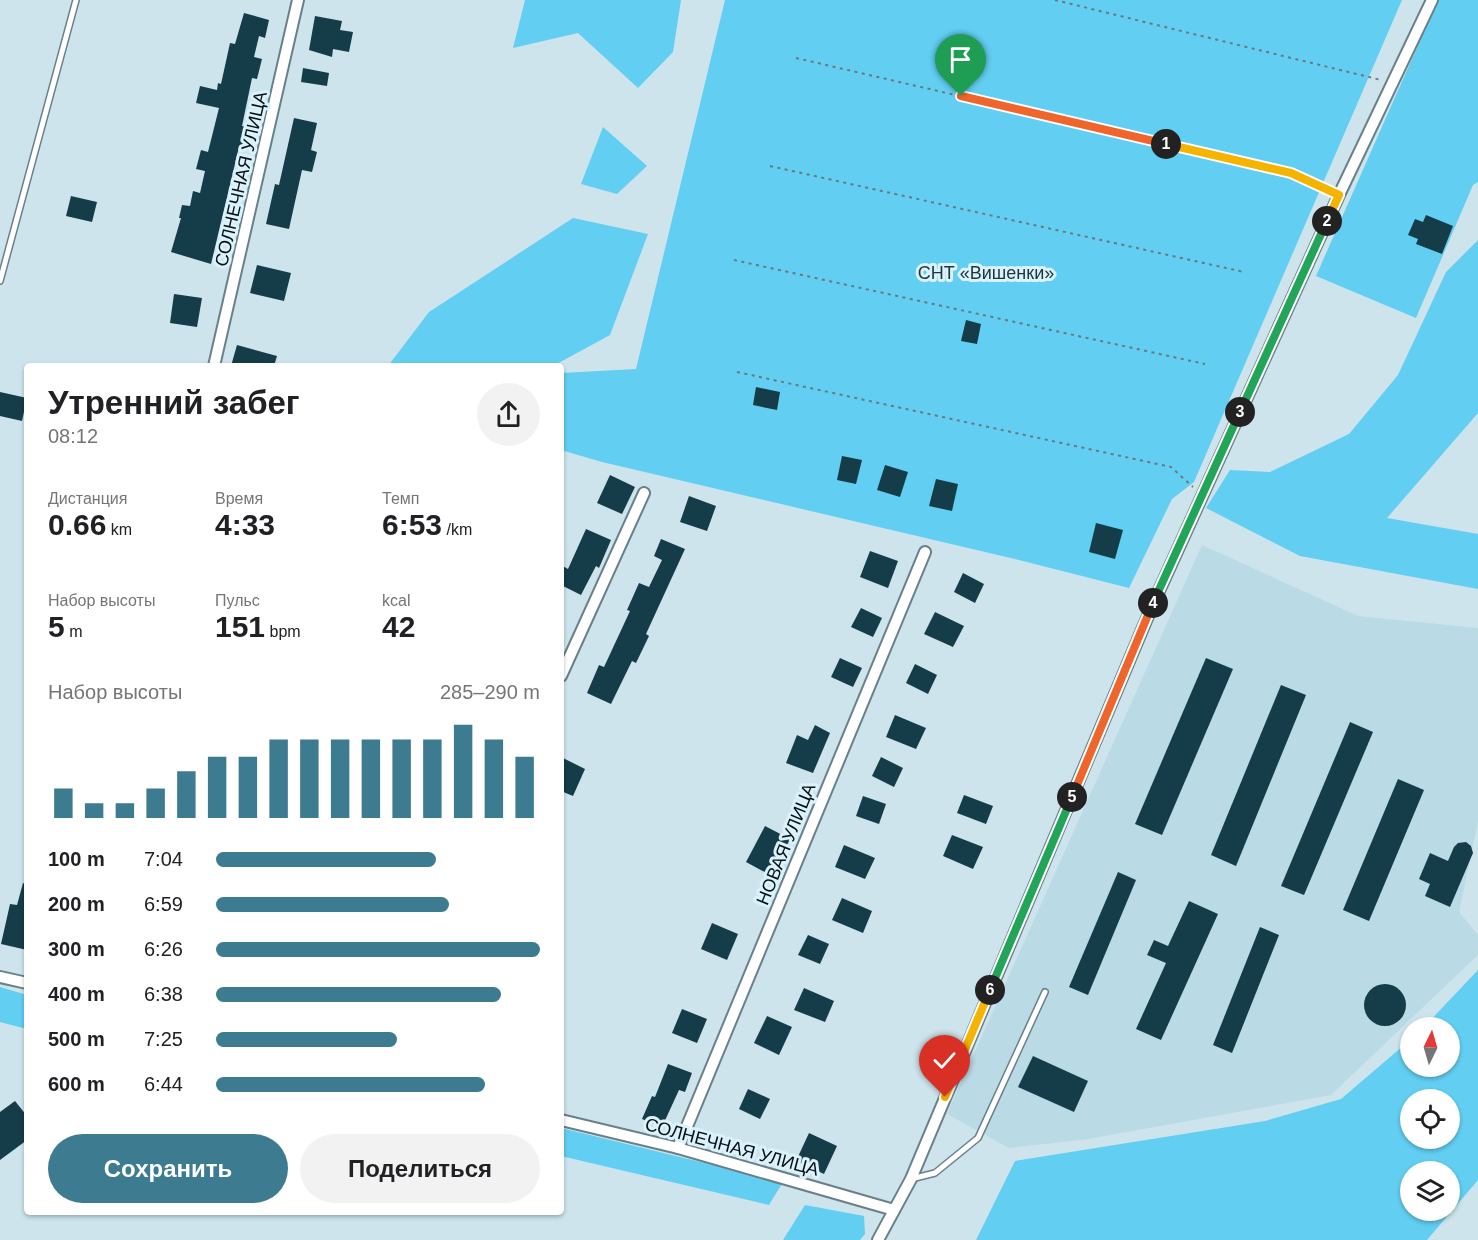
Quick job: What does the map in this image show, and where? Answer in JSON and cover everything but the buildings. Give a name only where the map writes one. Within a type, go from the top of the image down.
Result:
[{"type":"street","name":"СОЛНЕЧНАЯ УЛИЦА","points":[[215,363],[298,0]]},
{"type":"street","points":[[878,1240],[911,1179],[1148,614],[1339,195],[1432,0]]},
{"type":"street","points":[[564,669],[644,493]]},
{"type":"street","name":"НОВАЯ УЛИЦА","points":[[678,1148],[925,552]]},
{"type":"street","points":[[0,977],[24,982]]},
{"type":"street","name":"СОЛНЕЧНАЯ УЛИЦА","points":[[564,1121],[678,1148],[894,1210]]},
{"type":"lane","points":[[0,281],[76,0]]},
{"type":"lane","points":[[911,1179],[935,1173],[978,1138],[1045,992]]},
{"type":"path","points":[[1055,0],[1391,83]]},
{"type":"path","points":[[796,58],[1291,173],[1339,195]]},
{"type":"path","points":[[770,166],[1244,272]]},
{"type":"path","points":[[734,260],[1204,364]]},
{"type":"path","points":[[737,372],[1171,467],[1202,495]]},
{"type":"shaded area","points":[[1202,545],[1358,616],[1478,628],[1478,821],[1459,912],[1478,935],[1478,955],[1413,1017],[1400,1017],[1400,1029],[1331,1095],[1088,1139],[1009,1148],[947,1114]]},
{"type":"green space","points":[[525,0],[681,0],[673,52],[638,88],[578,33],[513,48]]},
{"type":"green space","name":"СНТ «Вишенки»","points":[[725,0],[1402,0],[1194,482],[1172,499],[1129,588],[602,462],[564,451],[564,373],[636,369]]},
{"type":"green space","points":[[1438,0],[1478,0],[1478,182],[1473,185],[1416,318],[1316,276]]},
{"type":"green space","points":[[603,127],[647,166],[617,194],[581,184]]},
{"type":"green space","points":[[573,218],[648,234],[610,335],[559,363],[390,363],[429,312]]},
{"type":"green space","points":[[1478,240],[1478,413],[1387,518],[1478,534],[1478,589],[1300,556],[1206,508],[1230,470],[1270,472],[1349,434],[1398,375],[1446,272]]},
{"type":"green space","points":[[1478,970],[1478,1180],[1460,1201],[1460,1161],[1400,1161],[1400,1221],[1443,1221],[1427,1240],[976,1240],[1015,1161],[1265,1121],[1341,1099],[1400,1049],[1400,1077],[1460,1077],[1460,1017],[1433,1017]]},
{"type":"green space","points":[[0,987],[24,994],[24,1028],[0,1022]]},
{"type":"green space","points":[[564,1129],[783,1182],[769,1205],[564,1157]]},
{"type":"green space","points":[[805,1205],[864,1216],[865,1234],[860,1240],[783,1240]]},
{"type":"route","points":[[945,1097],[1153,604],[1339,195],[1291,173],[961,96]]}]
